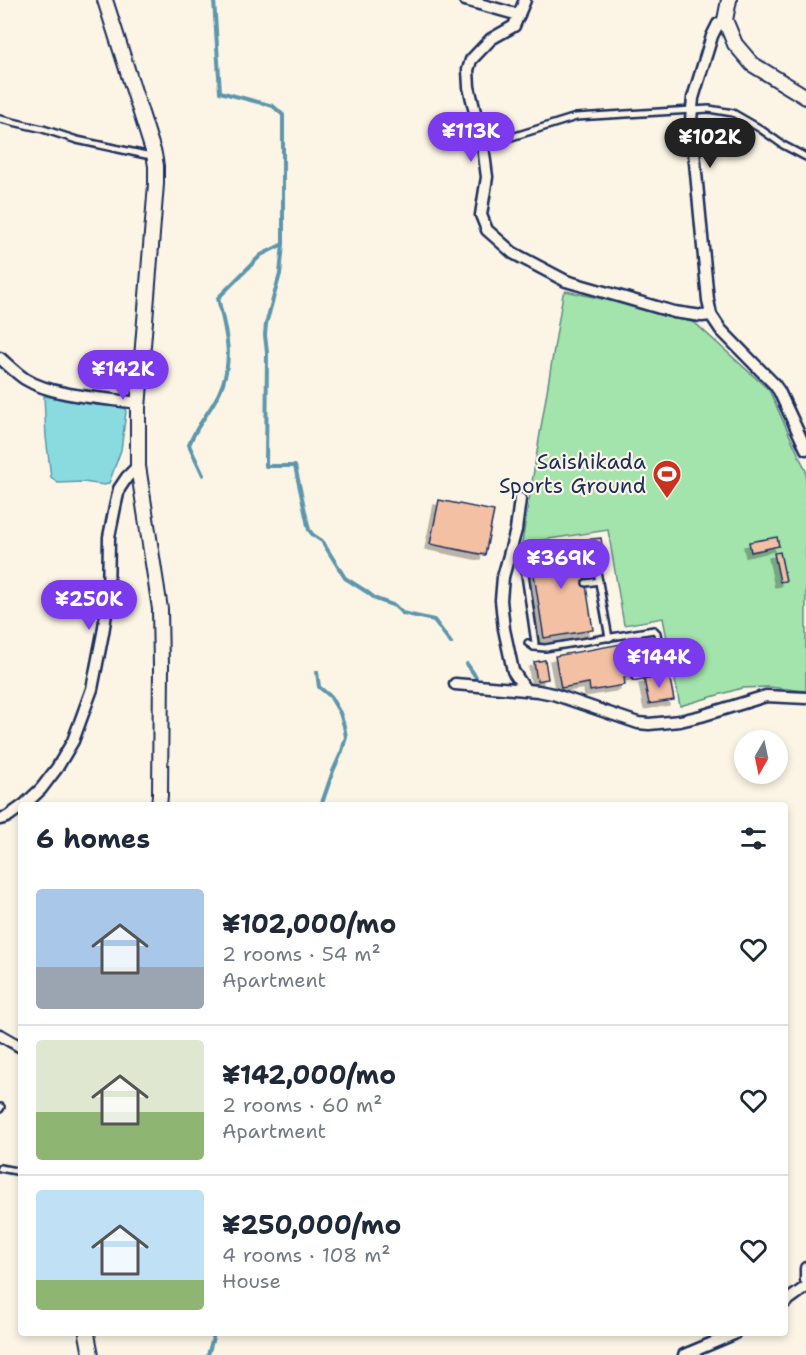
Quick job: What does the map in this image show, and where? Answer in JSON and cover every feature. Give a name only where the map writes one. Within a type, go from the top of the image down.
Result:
[{"type":"street","points":[[105,0],[154,154],[157,174],[139,403],[138,466],[160,609],[159,802]]},
{"type":"street","points":[[465,0],[519,15]]},
{"type":"street","points":[[525,0],[514,26],[491,39],[471,60],[468,70],[469,87],[483,146],[487,177],[481,215],[487,230],[513,253],[566,281],[674,312],[711,315]]},
{"type":"street","points":[[729,0],[726,20],[735,44],[752,64],[806,97]]},
{"type":"street","points":[[726,20],[718,24],[712,36],[693,99],[691,120],[711,315],[721,330],[779,391],[806,449]]},
{"type":"street","points":[[0,358],[24,378],[54,392],[139,403]]},
{"type":"street","points":[[26,802],[41,789],[73,741],[92,689],[104,633],[108,601],[110,537],[115,507],[119,489],[138,466]]},
{"type":"street","points":[[520,500],[516,530],[503,577],[501,600],[504,629],[513,671],[525,689]]},
{"type":"street","points":[[454,684],[525,689],[553,694],[631,721],[649,724],[701,716],[766,696],[806,698]]},
{"type":"street","points":[[0,819],[18,809]]},
{"type":"street","points":[[0,1035],[18,1045]]},
{"type":"street","points":[[806,1268],[806,1280]]},
{"type":"street","points":[[788,1300],[806,1287]]},
{"type":"street","points":[[87,1336],[91,1355]]},
{"type":"street","points":[[684,1355],[729,1336]]},
{"type":"lane","points":[[483,146],[576,117],[709,109],[733,113],[806,157]]},
{"type":"lane","points":[[0,119],[77,140],[146,155],[154,154]]},
{"type":"lane","points":[[595,560],[609,638]]},
{"type":"lane","points":[[524,561],[534,647]]},
{"type":"lane","points":[[586,583],[599,581]]},
{"type":"lane","points":[[528,643],[534,647],[545,648],[654,630],[657,633],[662,672],[635,677]]},
{"type":"lane","points":[[0,1168],[18,1171]]},
{"type":"green space","name":"Saishikada Sports Ground","points":[[566,291],[638,307],[695,323],[769,390],[806,471],[806,691],[769,687],[742,688],[680,706],[663,618],[624,625],[608,530],[522,543],[563,294]]},
{"type":"water","points":[[44,396],[125,408],[121,450],[109,483],[105,485],[83,482],[58,483],[51,477]]},
{"type":"building","points":[[439,500],[494,511],[485,555],[430,544]]},
{"type":"building","points":[[777,537],[779,546],[751,552],[749,542]]},
{"type":"building","points":[[601,538],[603,554],[587,556],[584,540]]},
{"type":"building","points":[[579,541],[593,630],[544,638],[530,549]]},
{"type":"building","points":[[780,552],[786,581],[780,582],[774,553]]},
{"type":"building","points":[[654,638],[660,670],[624,677],[625,685],[590,691],[589,683],[561,688],[555,656]]},
{"type":"building","points":[[545,660],[548,679],[537,681],[534,662]]},
{"type":"building","points":[[669,674],[674,700],[649,704],[644,679]]},
{"type":"waterway","points":[[214,0],[220,92],[273,106],[283,115],[283,244],[280,274],[265,335],[267,353],[266,466],[295,466],[309,530],[322,541],[345,578],[376,599],[395,606],[402,613],[434,620],[451,643]]},
{"type":"waterway","points":[[203,475],[189,445],[219,393],[227,369],[228,346],[218,298],[261,255],[283,244]]},
{"type":"waterway","points":[[467,664],[476,677]]},
{"type":"waterway","points":[[317,672],[319,687],[330,696],[340,713],[346,737],[322,802]]},
{"type":"waterway","points":[[208,1355],[213,1336]]},
{"type":"place","name":"Saishikada Sports Ground","points":[[667,500]]}]
